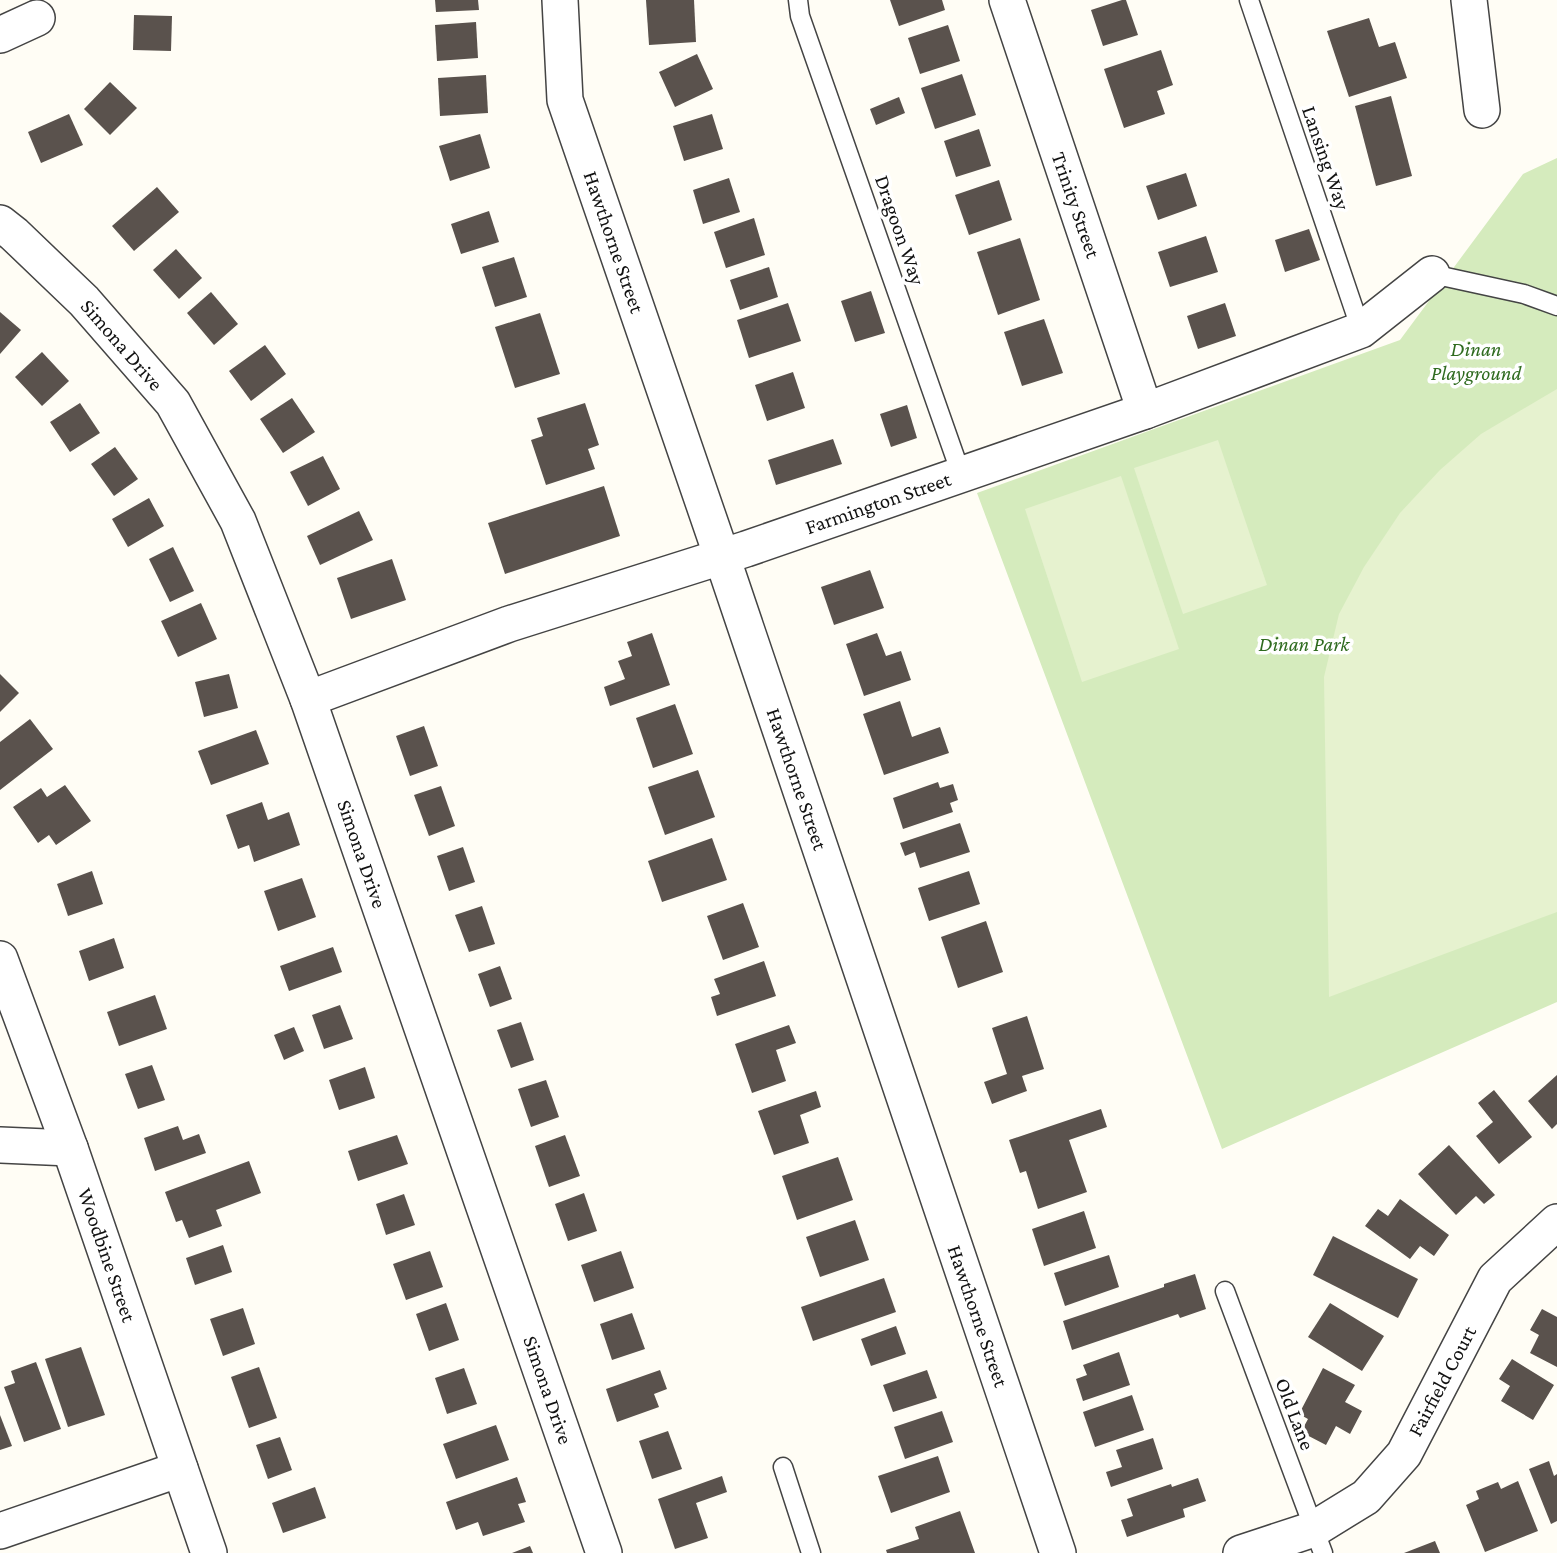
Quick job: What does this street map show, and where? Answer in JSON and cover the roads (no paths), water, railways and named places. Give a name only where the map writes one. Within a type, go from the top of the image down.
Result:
[{"type":"street","name":"Hawthorne Street","points":[[560,0],[565,100],[1058,1553]]},
{"type":"street","name":"Trinity Street","points":[[1007,0],[1145,411]]},
{"type":"street","points":[[1469,0],[1482,110]]},
{"type":"street","points":[[0,35],[37,19]]},
{"type":"street","name":"Simona Drive","points":[[0,223],[84,300],[173,403],[238,522],[308,699],[604,1553]]},
{"type":"street","name":"Farmington Street","points":[[308,699],[509,624],[722,557],[1145,411],[1361,330],[1432,274]]},
{"type":"street","name":"Woodbine Street","points":[[0,959],[70,1148],[209,1553]]},
{"type":"street","points":[[0,1145],[70,1148]]},
{"type":"street","name":"Fairfield Court","points":[[1241,1553],[1318,1541],[1366,1497],[1404,1454],[1495,1279],[1557,1222]]},
{"type":"street","points":[[0,1531],[180,1469]]},
{"type":"lane","name":"Dragoon Way","points":[[798,0],[800,16],[961,474]]},
{"type":"lane","name":"Lansing Way","points":[[1249,0],[1361,330]]},
{"type":"lane","points":[[1432,274],[1524,293],[1557,306]]},
{"type":"lane","name":"Old Lane","points":[[1225,1291],[1318,1541]]},
{"type":"lane","points":[[783,1467],[811,1553]]},
{"type":"park label","name":"Dinan Playground","points":[[1476,361]]},
{"type":"park label","name":"Dinan Park","points":[[1304,644]]}]
